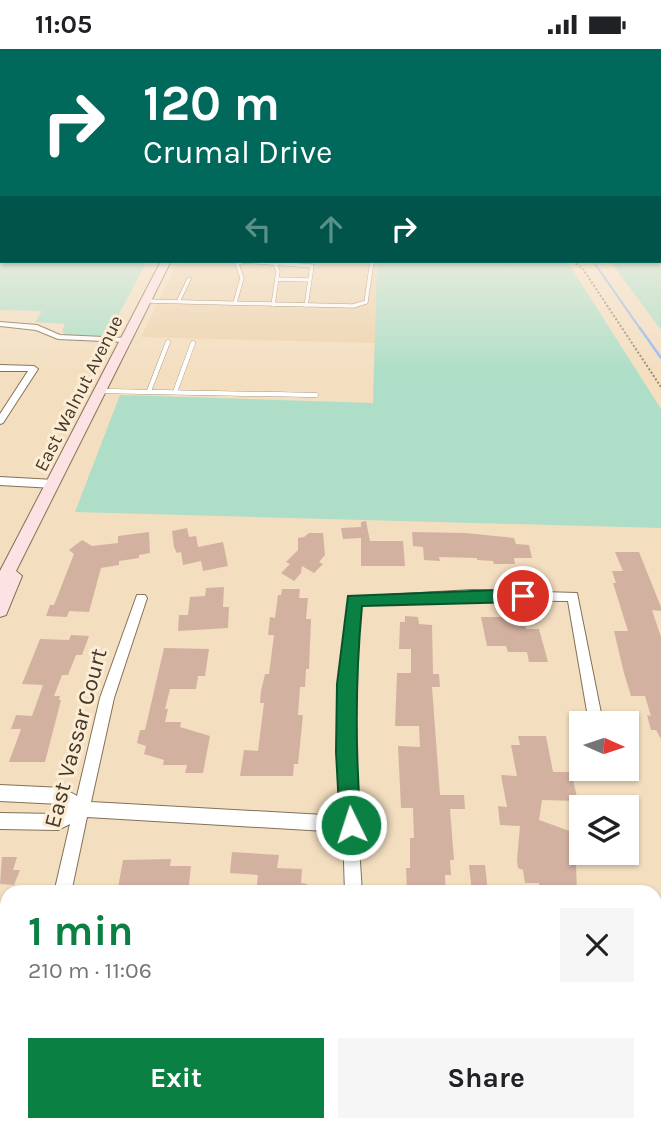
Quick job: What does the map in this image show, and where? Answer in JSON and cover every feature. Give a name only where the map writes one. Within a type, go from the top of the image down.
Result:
[{"type":"main road","name":"East Walnut Avenue","points":[[0,610],[44,505],[161,272]]},
{"type":"main road","name":"East Walnut Avenue","points":[[0,586],[44,505]]},
{"type":"street","points":[[0,324],[29,325],[50,331],[58,337],[126,340]]},
{"type":"street","points":[[0,368],[34,369],[0,421]]},
{"type":"street","points":[[0,481],[54,484]]},
{"type":"street","points":[[354,885],[346,752],[346,684],[354,600],[573,596],[594,711]]},
{"type":"street","name":"East Vassar Court","points":[[64,885],[107,698],[141,598]]},
{"type":"street","points":[[0,793],[63,796],[81,809],[351,825]]},
{"type":"street","points":[[0,821],[58,822],[81,809]]},
{"type":"lane","points":[[234,303],[242,278],[240,272]]},
{"type":"lane","points":[[273,305],[278,279],[276,272]]},
{"type":"lane","points":[[306,306],[312,272]]},
{"type":"lane","points":[[147,301],[362,305],[367,297],[369,272]]},
{"type":"lane","points":[[178,302],[189,279]]},
{"type":"lane","points":[[278,279],[310,280]]},
{"type":"lane","points":[[149,391],[168,342]]},
{"type":"lane","points":[[175,392],[192,343]]},
{"type":"lane","points":[[101,391],[316,395]]},
{"type":"path","points":[[584,272],[661,387]]},
{"type":"shaded area","points":[[173,272],[377,272],[375,343],[141,337]]},
{"type":"green space","points":[[0,272],[141,272],[109,333],[104,336],[65,335],[62,331],[65,324],[35,322],[42,311],[0,310]]},
{"type":"green space","points":[[377,272],[574,272],[661,409],[661,528],[75,512],[120,395],[373,403]]},
{"type":"green space","points":[[618,272],[661,272],[661,330]]},
{"type":"building","points":[[366,521],[370,541],[403,541],[405,566],[361,566],[361,538],[343,539],[341,528],[361,527],[361,522]]},
{"type":"building","points":[[187,528],[189,537],[196,536],[198,547],[223,542],[228,566],[203,571],[201,561],[183,565],[181,552],[177,553],[174,547],[172,531]]},
{"type":"building","points":[[149,532],[150,553],[119,561],[119,565],[101,568],[89,612],[69,611],[67,617],[46,616],[50,605],[54,605],[74,554],[69,550],[82,540],[92,546],[118,543],[118,536]]},
{"type":"building","points":[[412,532],[465,533],[514,538],[516,544],[529,545],[532,558],[514,558],[515,564],[494,564],[493,561],[477,558],[439,557],[440,561],[424,560],[423,547],[413,546]]},
{"type":"building","points":[[309,533],[323,533],[325,555],[319,562],[323,564],[314,573],[302,566],[301,573],[294,581],[281,573],[290,564],[286,562],[298,550],[298,538]]},
{"type":"building","points":[[615,552],[639,552],[661,607],[661,611],[652,610],[661,637],[661,739],[656,730],[651,730],[647,715],[651,716],[645,696],[631,696],[624,673],[614,631],[628,631],[613,583],[616,583],[612,571],[623,571]]},
{"type":"building","points":[[224,587],[223,607],[229,607],[228,628],[178,631],[179,615],[188,615],[190,597],[205,596],[206,588]]},
{"type":"building","points":[[282,589],[300,589],[299,598],[308,598],[306,619],[311,619],[309,669],[306,669],[305,687],[300,687],[298,715],[303,715],[298,764],[294,764],[293,776],[240,776],[244,750],[258,751],[264,703],[260,703],[261,691],[265,674],[269,674],[274,635],[268,635],[270,617],[275,618],[278,595],[281,595]]},
{"type":"building","points":[[405,616],[418,617],[419,624],[432,625],[433,674],[439,674],[440,687],[432,687],[440,795],[464,795],[465,809],[450,809],[454,860],[450,860],[451,875],[445,875],[446,885],[407,885],[406,868],[410,868],[410,838],[414,838],[413,808],[401,808],[398,746],[420,747],[419,726],[395,726],[397,673],[411,673],[411,649],[399,649],[400,622],[405,622]]},
{"type":"building","points":[[481,617],[523,617],[526,629],[539,629],[548,662],[529,662],[527,652],[508,652],[506,646],[487,646]]},
{"type":"building","points":[[71,635],[89,636],[82,655],[76,655],[68,675],[62,675],[54,696],[60,696],[61,700],[45,762],[9,762],[21,729],[11,729],[16,715],[32,716],[43,685],[22,684],[40,639],[69,640]]},
{"type":"building","points":[[164,648],[209,649],[205,676],[198,676],[196,689],[170,689],[165,709],[168,709],[165,722],[181,722],[180,727],[210,736],[203,773],[185,773],[187,765],[163,765],[164,760],[144,754],[146,746],[137,743],[140,730],[145,730]]},
{"type":"building","points":[[518,736],[546,736],[553,772],[569,772],[569,781],[573,781],[577,795],[569,795],[569,801],[542,800],[539,820],[569,831],[569,865],[576,865],[577,885],[525,883],[523,870],[518,868],[517,860],[520,826],[500,825],[498,806],[507,807],[501,775],[517,776],[511,745],[520,745]]},
{"type":"building","points":[[232,852],[279,855],[277,868],[302,869],[301,883],[307,885],[257,885],[258,875],[230,873]]},
{"type":"building","points":[[2,857],[17,857],[13,870],[20,870],[14,885],[0,884]]},
{"type":"building","points":[[171,859],[170,866],[191,866],[189,885],[118,885],[123,860]]},
{"type":"building","points":[[469,865],[485,865],[487,885],[471,885]]},
{"type":"waterway","points":[[600,272],[641,330]]},
{"type":"waterway","points":[[640,328],[661,358]]},
{"type":"route","points":[[351,825],[346,752],[346,684],[354,600],[523,596]]}]
